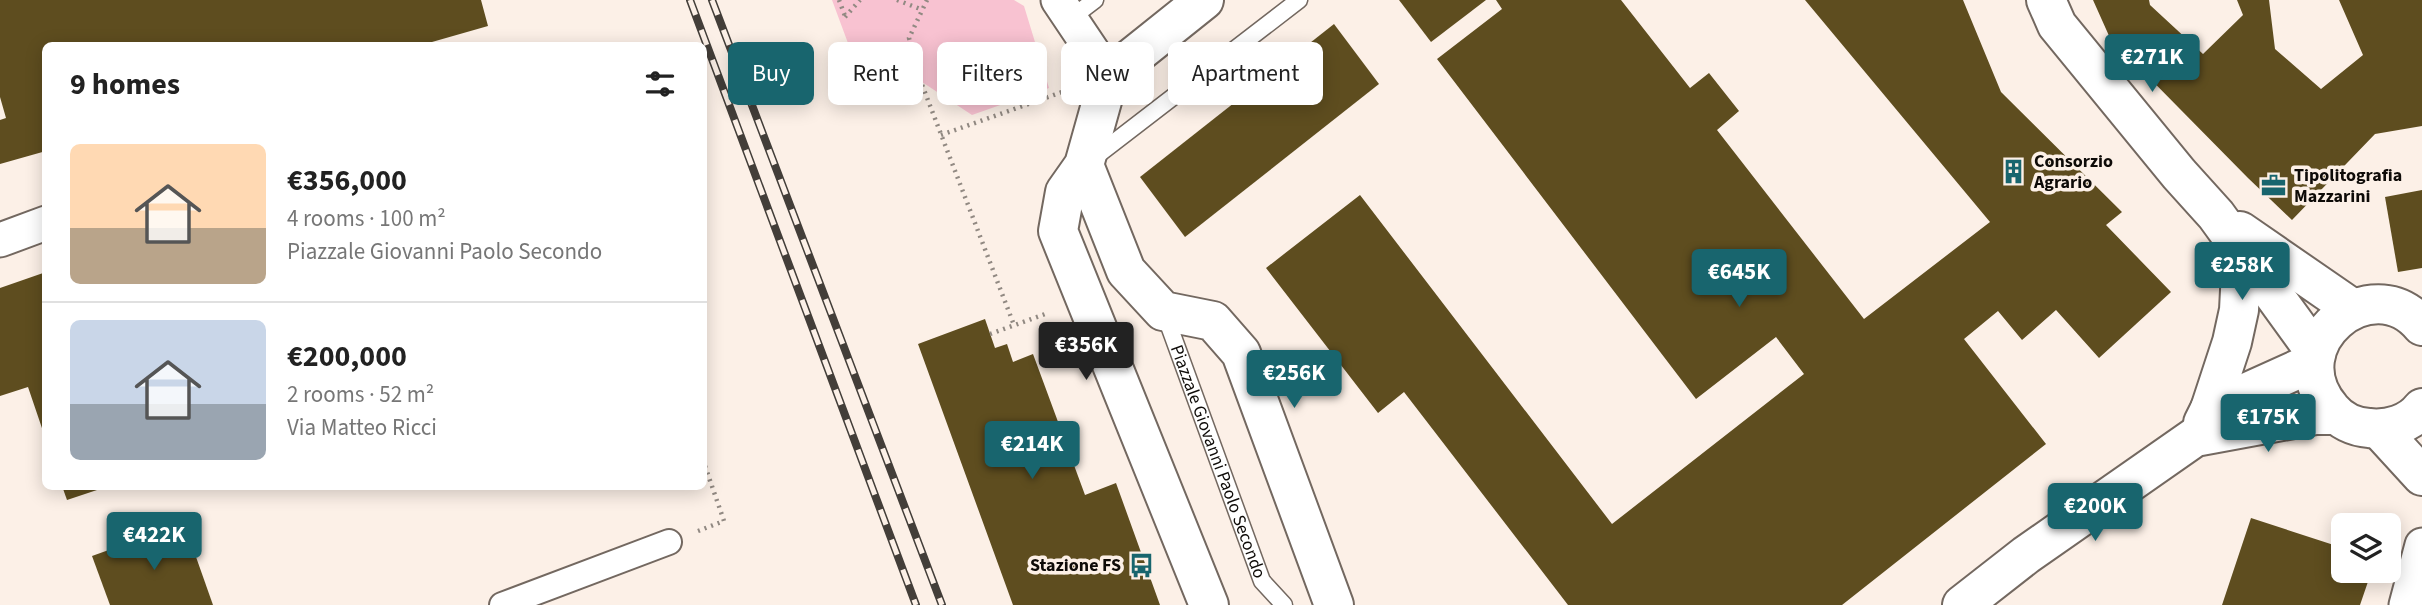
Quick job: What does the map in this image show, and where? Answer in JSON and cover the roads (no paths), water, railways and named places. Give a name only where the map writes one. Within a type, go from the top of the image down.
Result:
[{"type":"main road","points":[[1152,42],[1204,0]]},
{"type":"main road","points":[[2046,0],[2057,25],[2216,215],[2315,358]]},
{"type":"main road","points":[[1101,105],[1084,165],[1065,192],[1058,232],[1209,605]]},
{"type":"main road","name":"Piazzale Giovanni Paolo Secondo","points":[[1084,165],[1126,271],[1163,311],[1213,321],[1241,352],[1334,605]]},
{"type":"main road","points":[[2216,215],[2353,309]]},
{"type":"main road","points":[[2202,423],[2237,321],[2242,251]]},
{"type":"main road","points":[[2422,326],[2403,311],[2387,306],[2370,305],[2353,309],[2337,320],[2323,335],[2315,358],[2316,382],[2324,400],[2336,415],[2350,424],[2379,429],[2400,425],[2422,408]]},
{"type":"main road","points":[[1962,605],[2202,423],[2315,358]]},
{"type":"main road","points":[[2202,423],[2336,415]]},
{"type":"main road","points":[[2379,429],[2422,477]]},
{"type":"street","points":[[1074,6],[1092,42]]},
{"type":"street","points":[[0,240],[42,224]]},
{"type":"street","points":[[502,605],[669,542]]},
{"type":"street","points":[[2413,590],[2422,545]]},
{"type":"lane","points":[[1084,165],[1299,0]]},
{"type":"lane","name":"Piazzale Giovanni Paolo Secondo","points":[[1163,311],[1262,581],[1284,605]]},
{"type":"railway","points":[[690,0],[706,42]]},
{"type":"railway","points":[[712,0],[942,605]]},
{"type":"railway","points":[[707,46],[916,605]]},
{"type":"place","name":"Consorzio Agrario","points":[[2014,171]]},
{"type":"place","name":"Tipolitografia Mazzarini","points":[[2274,185]]},
{"type":"place","name":"Stazione FS","points":[[1141,565]]}]
